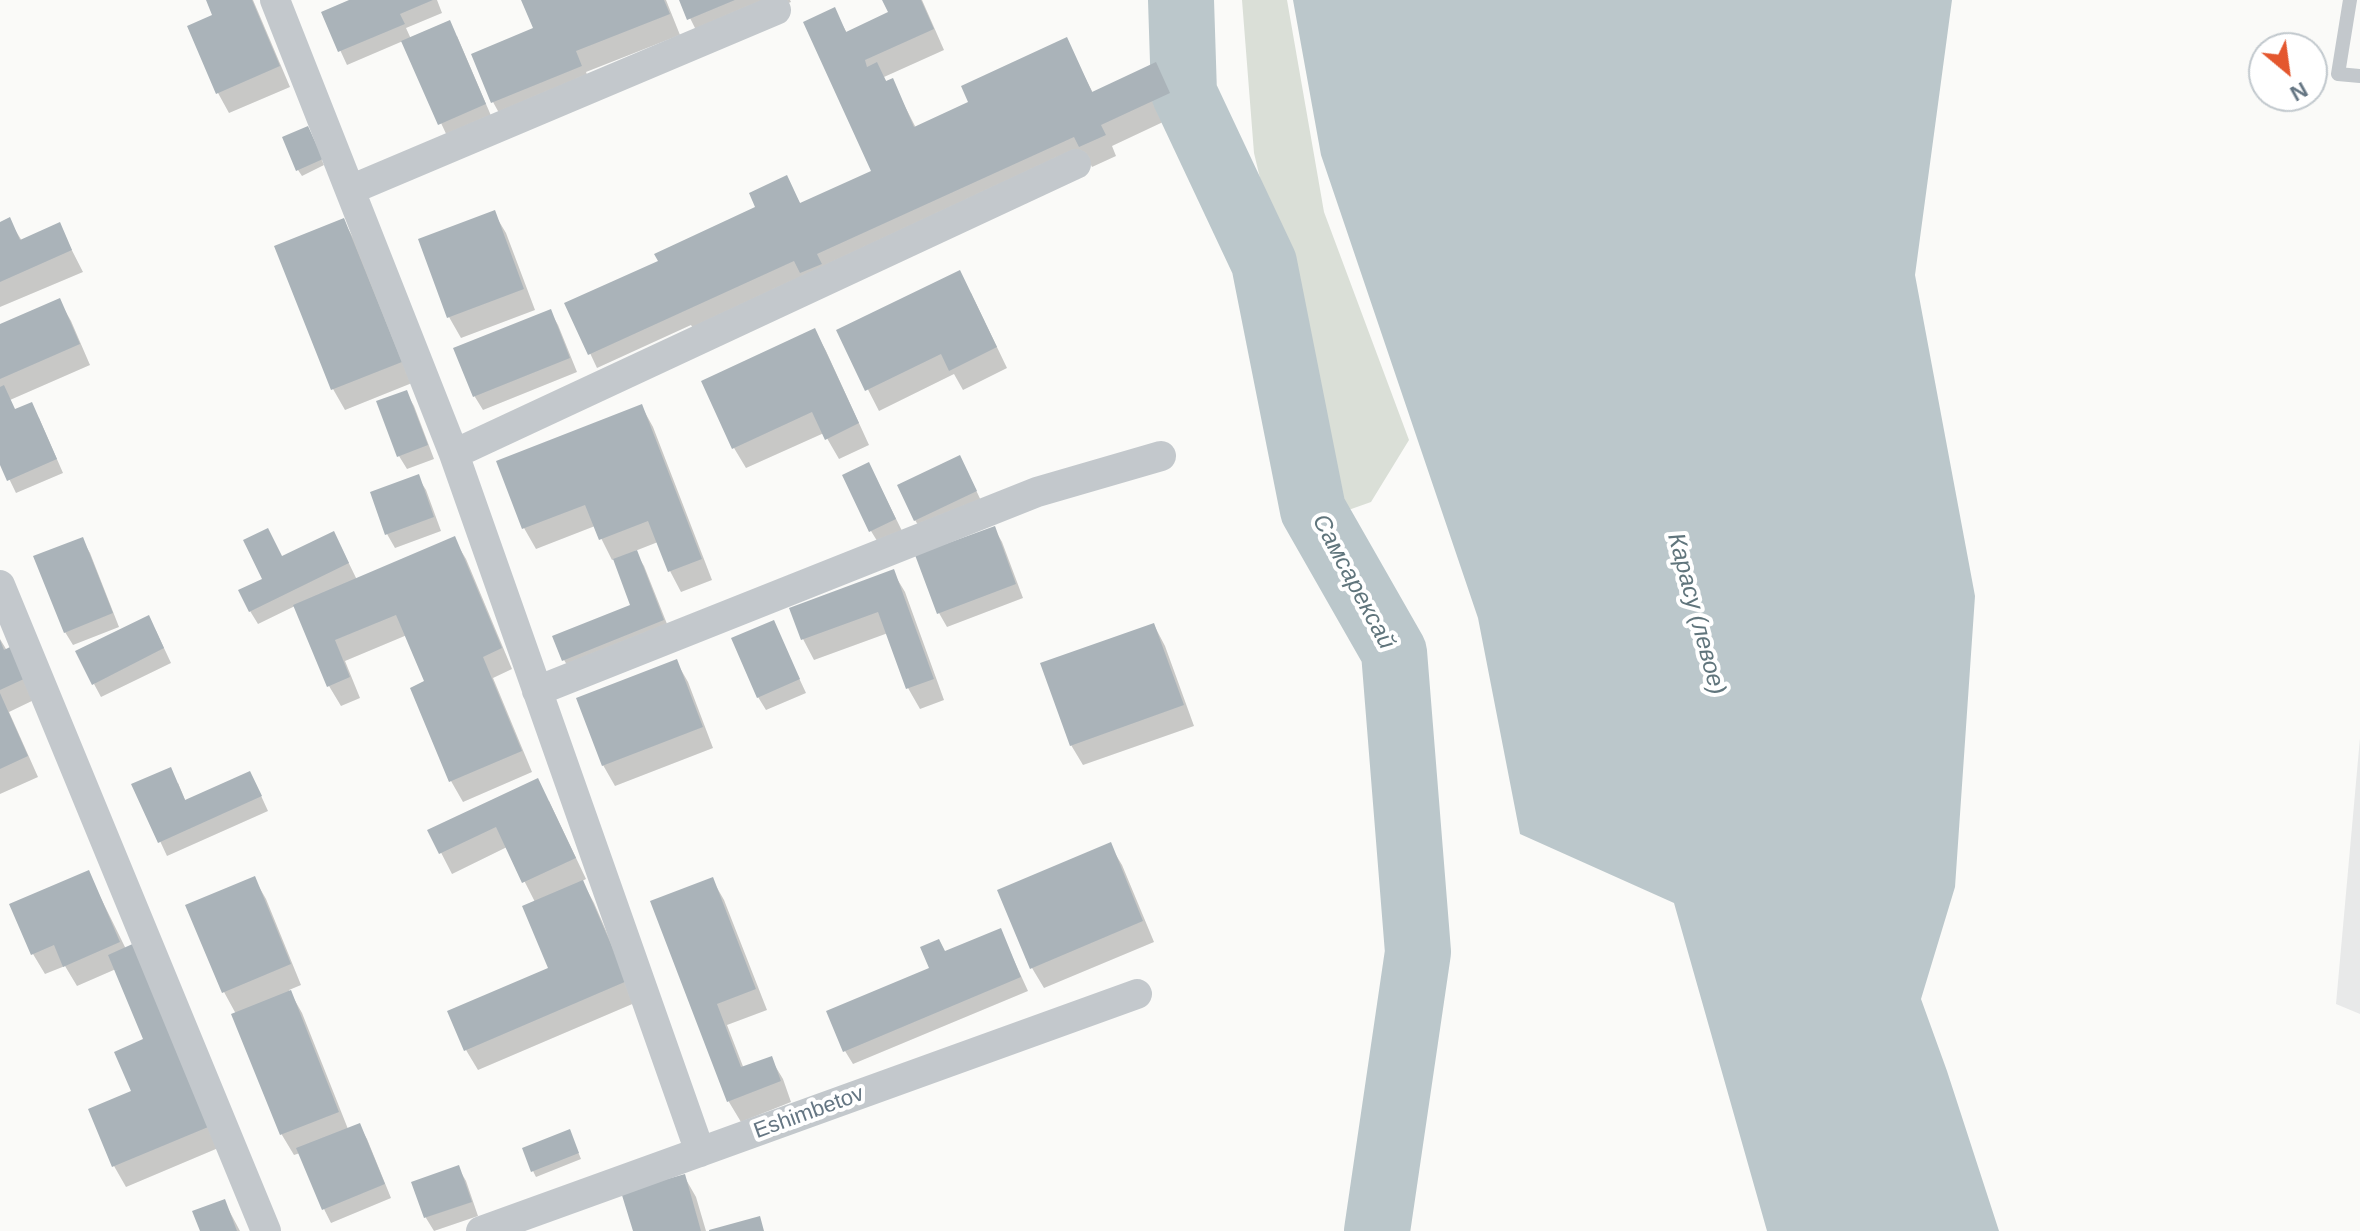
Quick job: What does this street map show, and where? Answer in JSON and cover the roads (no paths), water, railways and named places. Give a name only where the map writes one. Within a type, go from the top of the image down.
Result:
[{"type":"street","points":[[275,0],[454,454],[700,1152]]},
{"type":"street","points":[[350,190],[776,10]]},
{"type":"street","points":[[454,454],[1076,164]]},
{"type":"street","points":[[537,691],[1037,492],[1161,456]]},
{"type":"street","points":[[0,585],[266,1231]]},
{"type":"street","name":"Eshimbetov","points":[[481,1231],[1137,994]]},
{"type":"lane","points":[[2350,0],[2338,74],[2360,76]]},
{"type":"water","name":"Карасу (левое)","points":[[1293,0],[1952,0],[1915,275],[1975,596],[1955,887],[1921,999],[1999,1231],[1767,1231],[1674,903],[1520,834],[1478,618],[1321,155]]},
{"type":"waterway","name":"Самсарексай","points":[[1181,0],[1184,93],[1264,263],[1313,510],[1394,652],[1418,952],[1377,1231]]}]
